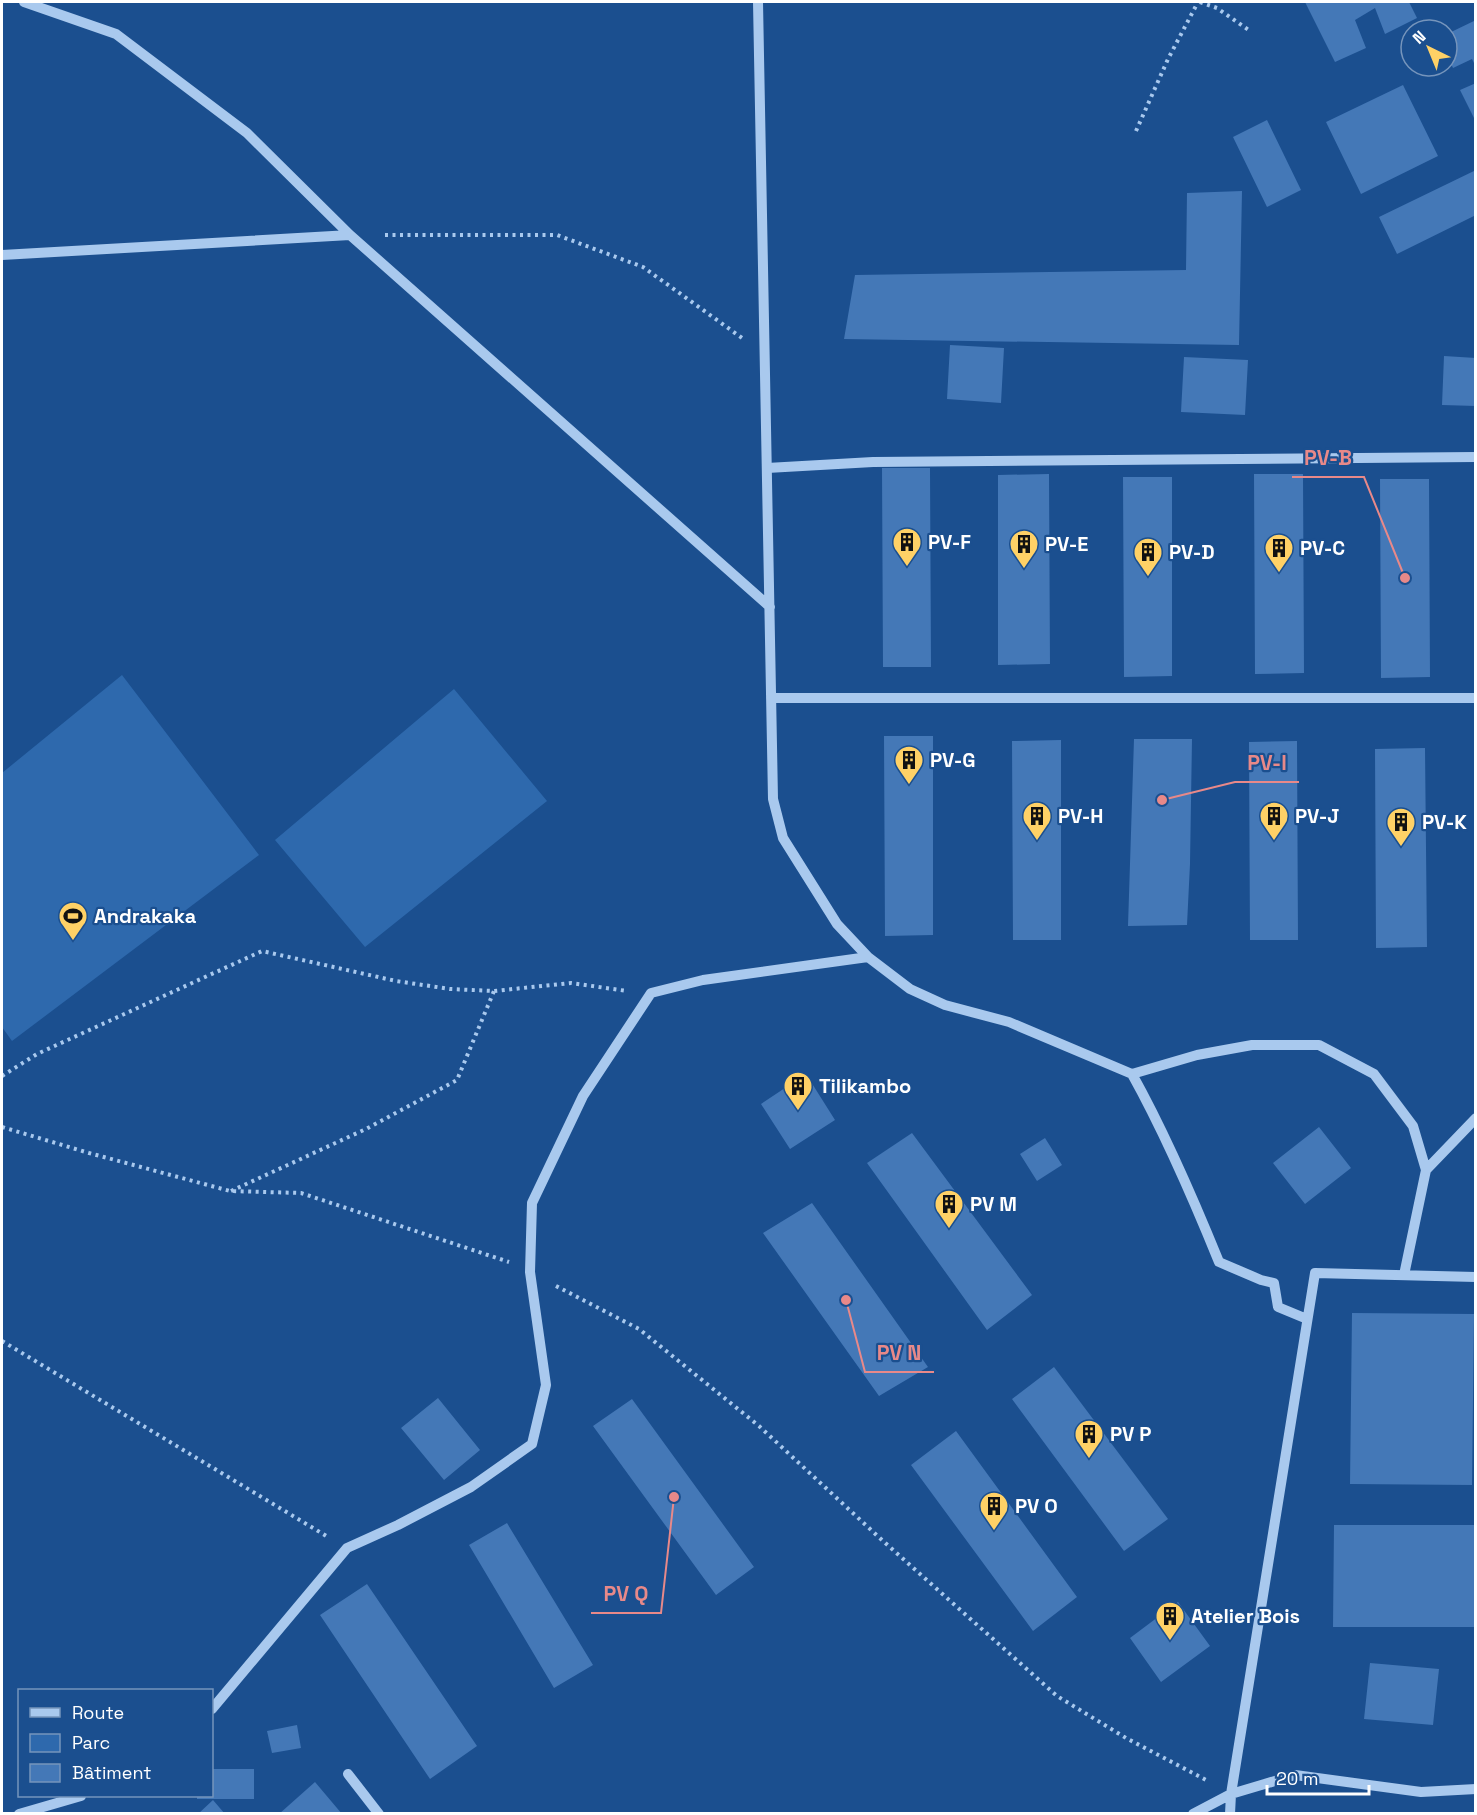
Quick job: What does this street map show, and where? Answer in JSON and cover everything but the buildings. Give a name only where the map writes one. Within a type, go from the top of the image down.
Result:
[{"type":"street","points":[[24,2],[116,34],[247,133],[350,235],[770,607]]},
{"type":"street","points":[[758,2],[773,798],[783,838],[837,924],[868,957],[910,989],[945,1005],[1009,1022],[1132,1074],[1187,1182],[1219,1262],[1261,1280],[1274,1283],[1278,1307],[1307,1319]]},
{"type":"street","points":[[2,255],[350,235]]},
{"type":"street","points":[[767,468],[873,462],[1476,457]]},
{"type":"street","points":[[771,698],[1476,698]]},
{"type":"street","points":[[213,1708],[347,1548],[398,1525],[471,1487],[532,1444],[546,1385],[530,1272],[532,1203],[583,1096],[651,993],[703,980],[868,957]]},
{"type":"street","points":[[1132,1074],[1197,1055],[1252,1045],[1319,1045],[1374,1074],[1413,1126],[1426,1170],[1404,1275]]},
{"type":"street","points":[[1426,1170],[1476,1118]]},
{"type":"street","points":[[1230,1814],[1231,1794],[1315,1273],[1476,1277]]},
{"type":"street","points":[[348,1774],[379,1814]]},
{"type":"street","points":[[1193,1814],[1231,1794],[1295,1775],[1421,1792],[1476,1789]]},
{"type":"street","points":[[19,1814],[78,1797]]},
{"type":"path","points":[[1136,131],[1168,59],[1199,2],[1217,8],[1250,31]]},
{"type":"path","points":[[350,235],[557,235],[644,267],[765,354]]},
{"type":"path","points":[[2,1076],[37,1054],[262,951],[396,981],[450,989],[494,991],[571,983],[651,993]]},
{"type":"path","points":[[230,1191],[366,1129],[457,1080],[494,991]]},
{"type":"path","points":[[2,1127],[89,1154],[230,1191],[301,1193],[502,1259],[639,1329],[759,1426],[1057,1696],[1126,1738],[1231,1794]]},
{"type":"path","points":[[2,1341],[347,1548]]},
{"type":"green space","name":"Andrakaka","points":[[122,675],[259,855],[12,1041],[2,1027],[2,773]]},
{"type":"green space","points":[[454,689],[547,801],[365,947],[275,840]]},
{"type":"place","name":"PV-F","points":[[907,568]]},
{"type":"place","name":"PV-E","points":[[1024,570]]},
{"type":"place","name":"PV-C","points":[[1279,574]]},
{"type":"place","name":"PV-D","points":[[1148,578]]},
{"type":"place","name":"PV-B","points":[[1405,578]]},
{"type":"place","name":"PV-G","points":[[909,786]]},
{"type":"place","name":"PV-I","points":[[1162,800]]},
{"type":"place","name":"PV-H","points":[[1037,842]]},
{"type":"place","name":"PV-J","points":[[1274,842]]},
{"type":"place","name":"PV-K","points":[[1401,848]]},
{"type":"place","name":"Andrakaka","points":[[73,942]]},
{"type":"place","name":"Tilikambo","points":[[798,1112]]},
{"type":"place","name":"PV M","points":[[949,1230]]},
{"type":"place","name":"PV N","points":[[846,1300]]},
{"type":"place","name":"PV P","points":[[1089,1460]]},
{"type":"place","name":"PV Q","points":[[674,1497]]},
{"type":"place","name":"PV O","points":[[994,1532]]},
{"type":"place","name":"Atelier Bois","points":[[1170,1642]]}]
